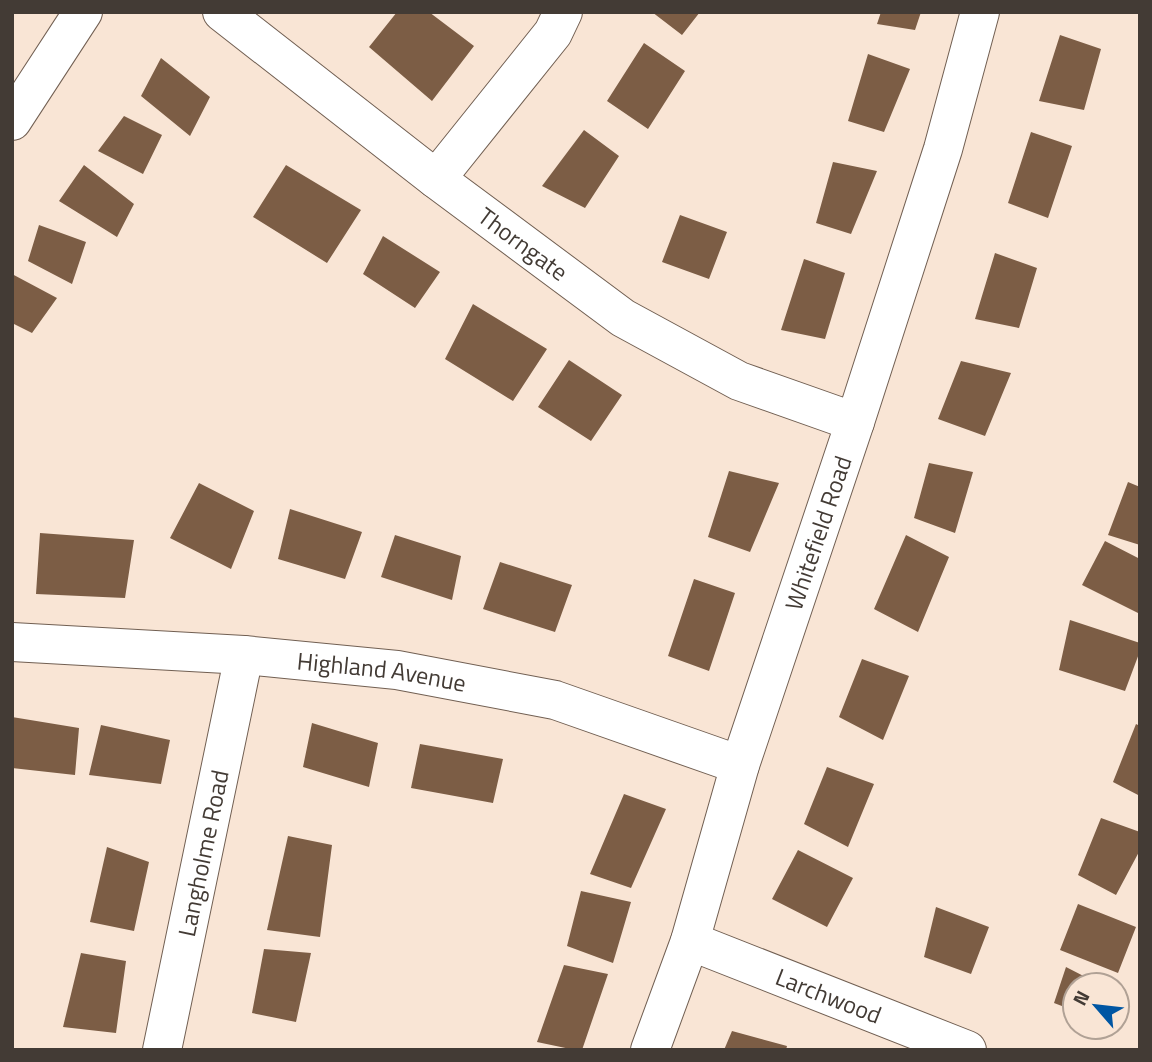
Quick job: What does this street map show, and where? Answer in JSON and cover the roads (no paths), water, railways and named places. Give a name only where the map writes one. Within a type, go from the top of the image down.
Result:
[{"type":"street","points":[[12,121],[83,12]]},
{"type":"street","name":"Thorngate","points":[[222,12],[436,179],[623,318],[739,381],[855,422]]},
{"type":"street","points":[[436,179],[553,33],[563,12]]},
{"type":"street","name":"Whitefield Road","points":[[650,1050],[690,940],[740,765],[943,149],[980,12]]},
{"type":"street","name":"Highland Avenue","points":[[12,642],[244,655],[397,670],[555,700],[740,765]]},
{"type":"street","name":"Langholme Road","points":[[162,1050],[244,655]]},
{"type":"street","name":"Larchwood","points":[[690,940],[967,1050]]}]
